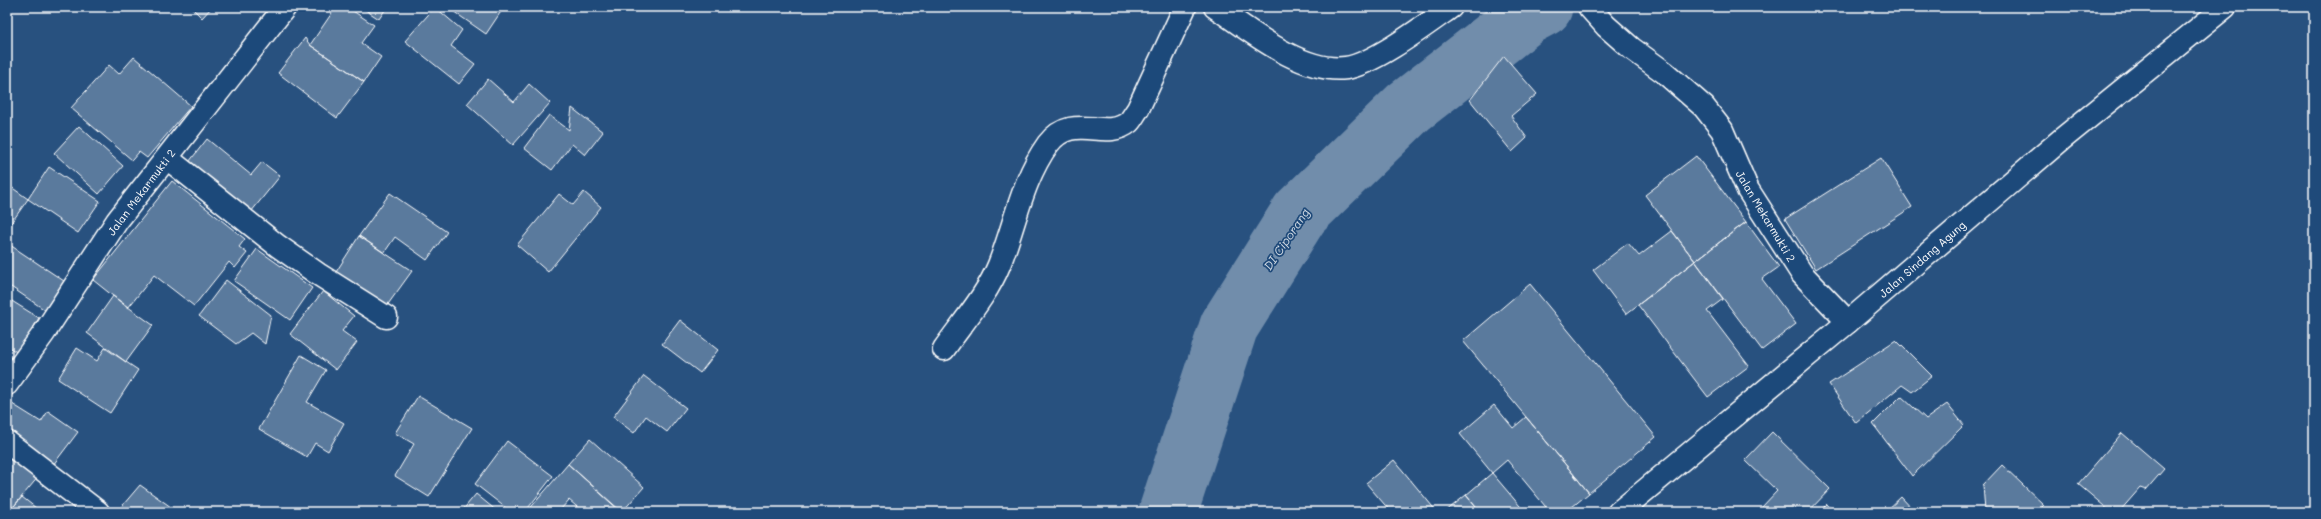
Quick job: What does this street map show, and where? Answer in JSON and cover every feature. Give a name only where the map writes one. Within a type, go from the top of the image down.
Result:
[{"type":"street","name":"Jalan Mekarmukti 2","points":[[7,384],[44,333],[117,221],[285,7]]},
{"type":"street","points":[[944,349],[987,288],[999,266],[1034,168],[1049,143],[1065,129],[1080,127],[1113,129],[1129,122],[1138,109],[1186,7]]},
{"type":"street","points":[[1215,7],[1270,43],[1298,59],[1324,67],[1345,68],[1360,64],[1401,41],[1451,7]]},
{"type":"street","name":"Jalan Mekarmukti 2","points":[[1589,7],[1606,26],[1631,48],[1664,72],[1704,107],[1722,130],[1748,190],[1802,274],[1848,322]]},
{"type":"street","name":"Jalan Sindang Agung","points":[[1628,510],[2062,139],[2225,7]]},
{"type":"street","points":[[167,158],[278,246],[318,274],[386,317]]},
{"type":"street","points":[[7,442],[98,512]]},
{"type":"building","points":[[191,7],[212,7],[202,18]]},
{"type":"building","points":[[336,7],[347,7],[374,25],[361,43],[381,57],[364,82],[310,45]]},
{"type":"building","points":[[361,7],[387,7],[379,19]]},
{"type":"building","points":[[435,7],[462,30],[451,46],[475,64],[459,84],[405,41]]},
{"type":"building","points":[[447,7],[504,7],[486,34]]},
{"type":"building","points":[[305,38],[310,45],[364,82],[337,118],[278,73]]},
{"type":"building","points":[[1504,56],[1537,94],[1511,116],[1527,138],[1512,152],[1470,100]]},
{"type":"building","points":[[134,57],[191,106],[147,158],[139,152],[132,160],[71,108],[109,65],[119,74]]},
{"type":"building","points":[[488,79],[514,102],[529,84],[550,103],[513,145],[467,104]]},
{"type":"building","points":[[572,108],[603,132],[585,155],[572,144],[552,170],[524,148],[549,115],[569,130]]},
{"type":"building","points":[[79,126],[123,166],[99,194],[54,153]]},
{"type":"building","points":[[207,139],[251,175],[262,162],[280,176],[251,212],[189,162]]},
{"type":"building","points":[[1696,156],[1746,222],[1695,261],[1645,195]]},
{"type":"building","points":[[1881,158],[1912,207],[1816,269],[1785,219]]},
{"type":"building","points":[[49,167],[100,201],[78,233],[28,199]]},
{"type":"building","points":[[172,181],[245,239],[239,247],[247,253],[235,268],[229,262],[194,306],[154,275],[128,308],[93,280]]},
{"type":"building","points":[[7,184],[28,199],[7,229]]},
{"type":"building","points":[[584,192],[601,207],[548,272],[517,245],[559,194],[573,205]]},
{"type":"building","points":[[390,193],[447,232],[427,260],[395,237],[384,253],[359,236]]},
{"type":"building","points":[[1746,222],[1779,267],[1762,279],[1796,324],[1762,350],[1695,261]]},
{"type":"building","points":[[1672,231],[1695,261],[1626,314],[1593,270],[1628,243],[1639,256]]},
{"type":"building","points":[[359,236],[412,271],[386,307],[336,272]]},
{"type":"building","points":[[7,243],[64,281],[45,310],[8,285],[7,287]]},
{"type":"building","points":[[257,249],[312,288],[290,320],[234,281]]},
{"type":"building","points":[[1695,261],[1723,299],[1707,311],[1749,366],[1708,397],[1638,305]]},
{"type":"building","points":[[226,280],[271,315],[265,344],[251,333],[236,344],[199,316]]},
{"type":"building","points":[[1530,284],[1656,437],[1589,493],[1463,341]]},
{"type":"building","points":[[323,291],[354,316],[342,331],[357,342],[336,370],[290,334]]},
{"type":"building","points":[[113,296],[153,325],[126,362],[87,333]]},
{"type":"building","points":[[7,298],[39,318],[18,353],[7,346]]},
{"type":"building","points":[[680,320],[718,350],[700,373],[662,344]]},
{"type":"building","points":[[1896,340],[1932,376],[1912,392],[1902,385],[1856,423],[1829,384]]},
{"type":"building","points":[[77,348],[97,361],[105,348],[138,370],[110,413],[58,379]]},
{"type":"building","points":[[301,355],[326,370],[307,402],[344,423],[328,451],[315,443],[307,457],[259,429]]},
{"type":"building","points":[[644,376],[686,408],[667,432],[646,416],[634,433],[613,417]]},
{"type":"building","points":[[418,396],[472,428],[429,497],[395,476],[414,444],[395,433]]},
{"type":"building","points":[[1901,396],[1926,419],[1947,404],[1964,425],[1912,476],[1873,424]]},
{"type":"building","points":[[9,402],[41,422],[48,411],[78,432],[50,469],[7,436]]},
{"type":"building","points":[[1494,405],[1513,428],[1526,417],[1589,493],[1566,512],[1550,512],[1507,460],[1492,473],[1460,434]]},
{"type":"building","points":[[1772,432],[1830,489],[1808,512],[1765,512],[1761,508],[1777,491],[1745,460]]},
{"type":"building","points":[[2122,433],[2164,469],[2146,490],[2140,488],[2119,512],[2111,512],[2078,484]]},
{"type":"building","points":[[590,439],[644,487],[622,512],[568,464]]},
{"type":"building","points":[[507,441],[553,476],[525,512],[511,512],[475,484]]},
{"type":"building","points":[[7,450],[39,476],[9,512],[7,512]]},
{"type":"building","points":[[1394,460],[1437,512],[1391,512],[1366,483]]},
{"type":"building","points":[[568,464],[621,512],[583,512],[569,500],[561,509],[564,512],[527,512]]},
{"type":"building","points":[[2002,465],[2044,505],[2037,512],[1985,511],[1983,485]]},
{"type":"building","points":[[1492,473],[1525,512],[1480,512],[1466,495]]},
{"type":"building","points":[[140,485],[178,512],[117,512]]},
{"type":"building","points":[[476,494],[498,512],[461,512]]},
{"type":"building","points":[[1466,495],[1480,512],[1445,512]]},
{"type":"building","points":[[22,497],[41,512],[9,512]]},
{"type":"building","points":[[1901,497],[1915,512],[1885,512]]},
{"type":"building","points":[[1827,504],[1834,512],[1819,512]]},
{"type":"waterway","name":"DI Ciporang","points":[[1168,512],[1229,326],[1300,213],[1409,107],[1526,16],[1543,7]]}]
